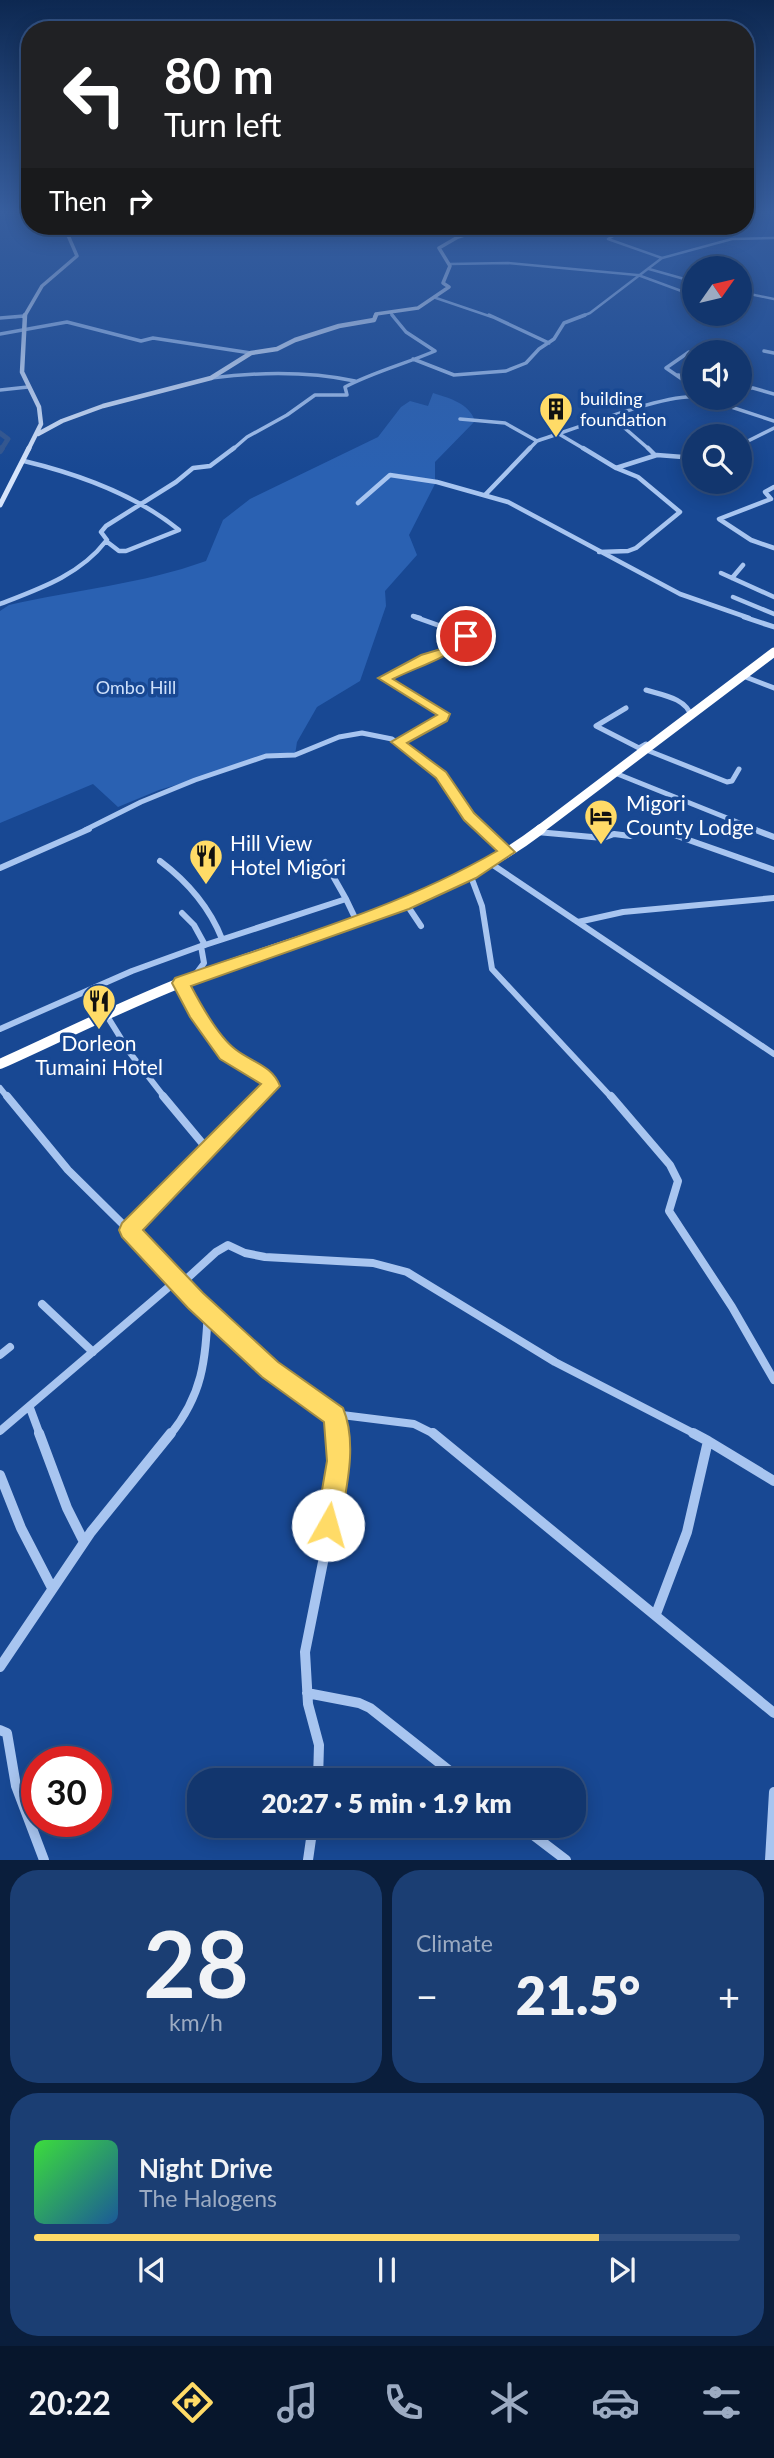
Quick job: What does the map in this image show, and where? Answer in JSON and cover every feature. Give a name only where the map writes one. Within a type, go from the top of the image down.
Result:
[{"type":"highway","points":[[0,1064],[194,977],[403,905],[470,874],[537,832],[772,655]]},
{"type":"street","points":[[0,505],[38,434],[40,412],[22,372],[24,316],[36,297]]},
{"type":"street","points":[[413,359],[452,375],[506,371],[527,363],[539,349],[549,343],[564,323],[588,315],[611,297]]},
{"type":"street","points":[[0,334],[67,322],[145,342],[153,338],[251,353],[277,349],[303,337],[345,324],[372,320],[375,314],[418,308],[436,298],[482,312],[549,343]]},
{"type":"street","points":[[24,461],[65,473],[141,505],[160,515],[179,531],[126,551],[119,551],[101,532],[106,526],[141,505],[193,468],[210,466],[222,459],[255,432],[315,396],[347,394],[345,387],[355,381],[435,351],[406,332],[390,312]]},
{"type":"street","points":[[0,317],[24,316]]},
{"type":"street","points":[[764,351],[774,354]]},
{"type":"street","points":[[211,378],[251,353]]},
{"type":"street","points":[[682,359],[666,368],[682,379]]},
{"type":"street","points":[[38,434],[65,420],[103,406],[211,378],[248,373],[306,376],[317,373],[355,381]]},
{"type":"street","points":[[673,374],[682,376]]},
{"type":"street","points":[[0,390],[28,387]]},
{"type":"street","points":[[752,388],[774,394]]},
{"type":"street","points":[[485,495],[537,441],[682,398]]},
{"type":"street","points":[[740,410],[774,421]]},
{"type":"street","points":[[613,418],[655,455]]},
{"type":"street","points":[[460,419],[505,422],[537,441]]},
{"type":"street","points":[[752,439],[774,428]]},
{"type":"street","points":[[559,434],[616,468],[638,477],[680,512],[650,535],[639,548],[627,552],[599,552]]},
{"type":"street","points":[[616,468],[655,455],[682,457]]},
{"type":"street","points":[[358,503],[390,475],[422,479],[485,495],[515,505],[676,593],[774,627]]},
{"type":"street","points":[[774,487],[765,492],[771,499],[719,519],[751,540],[774,548]]},
{"type":"street","points":[[0,604],[40,588],[85,564],[97,555],[107,540]]},
{"type":"street","points":[[732,578],[743,565]]},
{"type":"street","points":[[720,573],[774,597]]},
{"type":"street","points":[[733,597],[771,612],[774,606]]},
{"type":"street","points":[[397,742],[445,715],[384,678],[446,651],[466,638],[463,634],[413,616]]},
{"type":"street","points":[[743,676],[774,688]]},
{"type":"street","points":[[626,708],[596,726],[639,748],[691,716],[689,708],[680,701],[646,690]]},
{"type":"street","points":[[0,868],[141,802],[263,757],[295,755],[339,737],[355,734],[379,735],[397,742],[441,775],[469,817],[507,852]]},
{"type":"street","points":[[645,749],[727,782],[732,781],[739,769]]},
{"type":"street","points":[[615,773],[774,837]]},
{"type":"street","points":[[537,832],[603,838],[614,834],[630,836],[648,830],[663,831],[774,870]]},
{"type":"street","points":[[160,861],[200,896],[213,916],[222,939]]},
{"type":"street","points":[[325,862],[357,922]]},
{"type":"street","points":[[490,863],[774,1054]]},
{"type":"street","points":[[470,874],[482,906],[492,969],[590,1072],[670,1165],[678,1181],[669,1211],[732,1307],[774,1380]]},
{"type":"street","points":[[578,922],[623,912],[774,898]]},
{"type":"street","points":[[0,1029],[132,971],[346,900]]},
{"type":"street","points":[[403,905],[409,908],[421,926]]},
{"type":"street","points":[[182,913],[194,926],[203,946],[205,961],[194,977]]},
{"type":"street","points":[[129,1230],[268,1091],[271,1082],[228,1055],[203,1022],[180,983]]},
{"type":"street","points":[[107,1016],[130,1053],[208,1150]]},
{"type":"street","points":[[0,1088],[68,1170],[208,1311],[278,1377],[334,1415],[396,1420],[427,1430],[656,1614],[774,1713]]},
{"type":"street","points":[[0,1431],[93,1352],[228,1245],[245,1253],[265,1257],[382,1264],[417,1278],[555,1362],[708,1441],[774,1481]]},
{"type":"street","points":[[42,1304],[93,1352]]},
{"type":"street","points":[[0,1667],[84,1542],[193,1405],[205,1363],[208,1311]]},
{"type":"street","points":[[0,1355],[10,1346]]},
{"type":"street","points":[[30,1408],[67,1507],[84,1542]]},
{"type":"street","points":[[318,1768],[319,1745],[307,1693],[306,1638],[327,1542],[331,1495],[338,1461],[334,1415]]},
{"type":"street","points":[[656,1614],[687,1532],[708,1441]]},
{"type":"street","points":[[0,1475],[21,1528],[52,1588]]},
{"type":"street","points":[[307,1693],[359,1703],[370,1708],[446,1768]]},
{"type":"street","points":[[0,1730],[7,1734],[16,1786],[44,1860]]},
{"type":"street","points":[[770,1860],[774,1792]]},
{"type":"street","points":[[308,1860],[311,1838]]},
{"type":"street","points":[[537,1838],[566,1860]]},
{"type":"green space","name":"Ombo Hill","points":[[433,393],[463,406],[475,421],[435,462],[435,484],[409,535],[417,555],[385,591],[386,606],[360,681],[317,707],[297,742],[295,755],[274,756],[159,790],[118,807],[93,784],[0,823],[0,611],[9,605],[133,581],[206,561],[223,520],[250,499],[378,437],[401,407],[410,401],[428,406]]},
{"type":"waterway","points":[[0,433],[8,439],[1,450]]},
{"type":"place","name":"building foundation","points":[[556,439]]},
{"type":"place","name":"Migori County Lodge","points":[[601,846]]},
{"type":"place","name":"Hill View Hotel Migori","points":[[206,886]]},
{"type":"place","name":"Dorleon Tumaini Hotel","points":[[99,1031]]},
{"type":"route","points":[[328,1525],[338,1461],[336,1420],[333,1413],[278,1377],[195,1301],[129,1230],[271,1086],[268,1079],[226,1053],[196,1012],[180,983],[403,905],[470,874],[507,852],[469,817],[445,779],[397,742],[443,718],[444,714],[384,678],[446,651],[466,636]]}]
